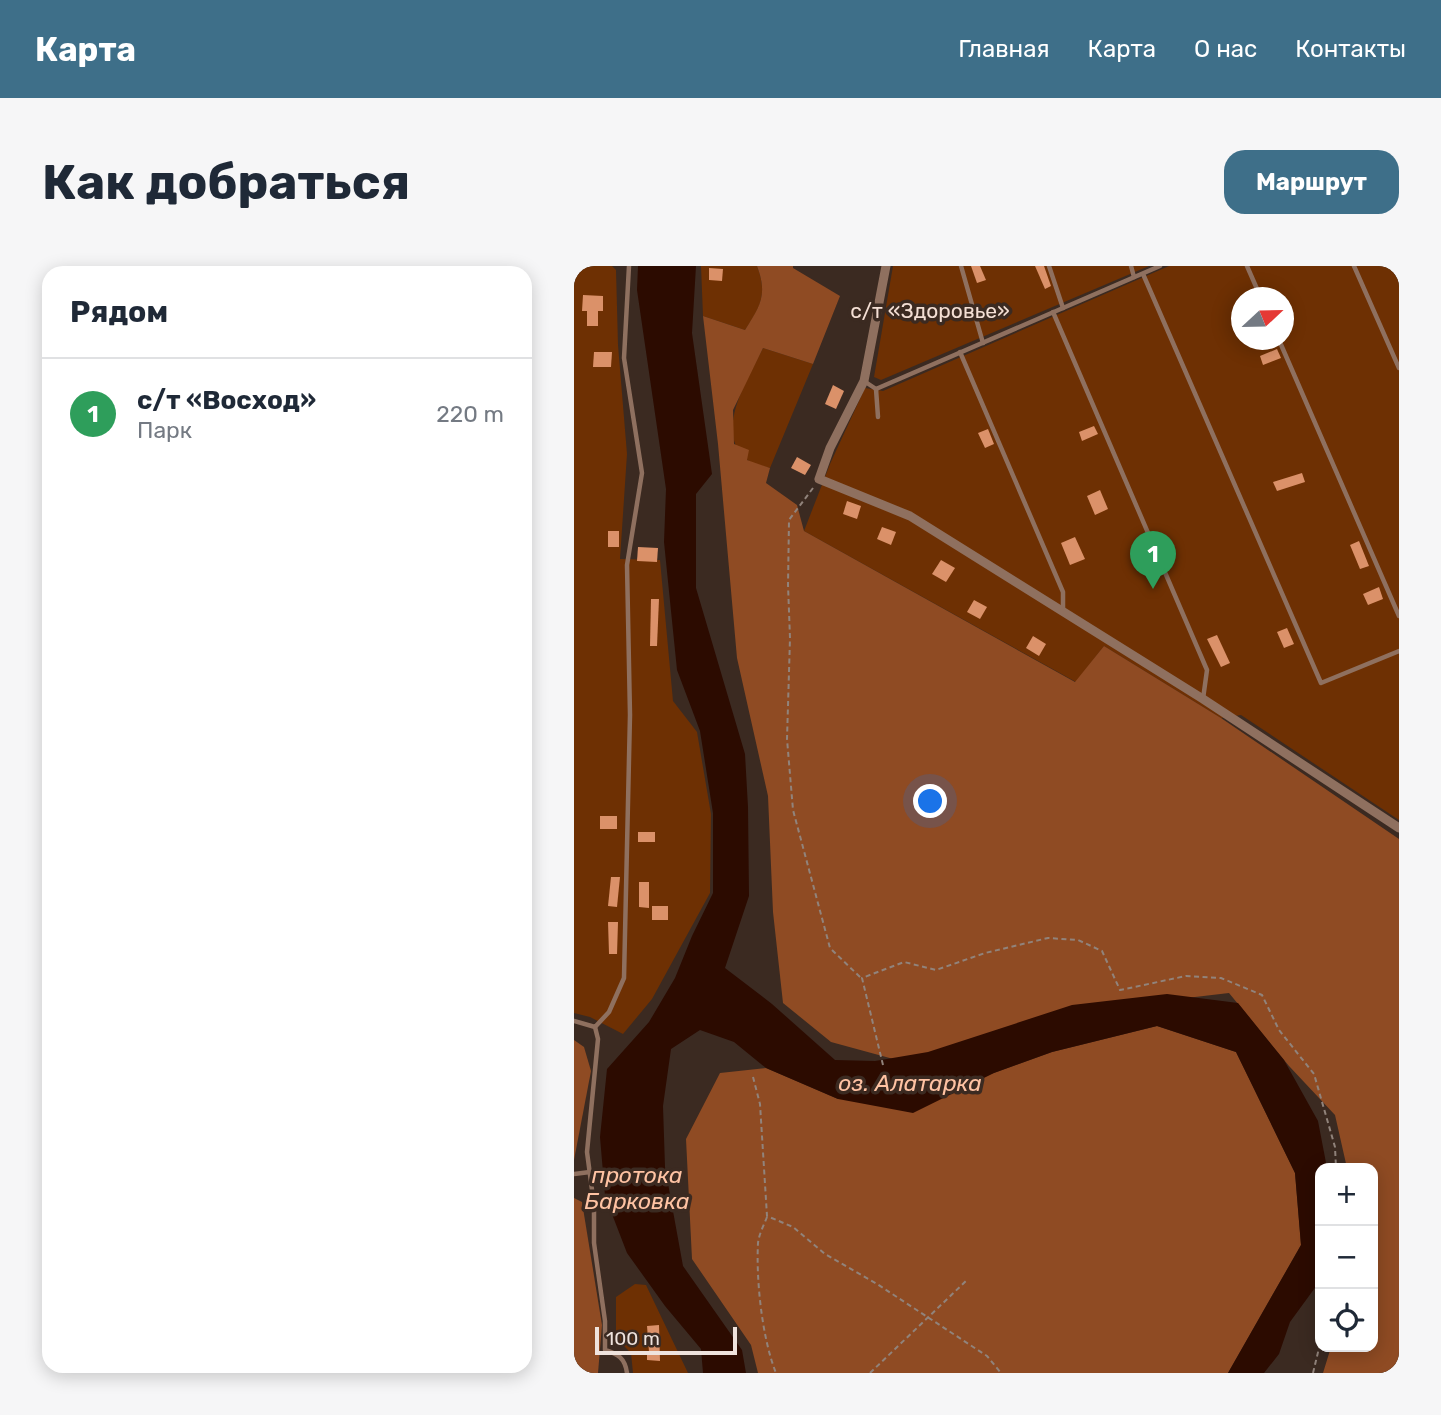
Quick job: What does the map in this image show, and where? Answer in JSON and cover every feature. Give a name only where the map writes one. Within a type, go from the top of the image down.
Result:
[{"type":"street","points":[[886,266],[864,381],[830,448],[819,479],[910,516],[1203,699],[1399,828]]},
{"type":"lane","points":[[594,1027],[609,1012],[624,978],[630,715],[627,565],[642,473],[624,358],[629,266]]},
{"type":"lane","points":[[961,266],[983,343]]},
{"type":"lane","points":[[1049,266],[1063,308]]},
{"type":"lane","points":[[1131,266],[1135,277]]},
{"type":"lane","points":[[876,388],[1160,266]]},
{"type":"lane","points":[[1247,266],[1256,287]]},
{"type":"lane","points":[[1354,266],[1399,368]]},
{"type":"lane","points":[[1143,274],[1321,684],[1399,650]]},
{"type":"lane","points":[[1053,312],[1207,670],[1203,699]]},
{"type":"lane","points":[[1283,350],[1399,616]]},
{"type":"lane","points":[[960,352],[1063,592],[1063,612]]},
{"type":"lane","points":[[864,381],[876,388]]},
{"type":"lane","points":[[876,388],[878,417]]},
{"type":"lane","points":[[574,1021],[594,1027]]},
{"type":"lane","points":[[594,1027],[598,1039],[587,1152],[594,1205],[594,1242],[605,1321],[605,1350],[619,1354],[626,1364],[627,1373]]},
{"type":"lane","points":[[574,1174],[590,1172]]},
{"type":"path","points":[[819,479],[789,520],[787,739],[793,810],[830,948],[862,978],[883,1065]]},
{"type":"path","points":[[862,978],[904,962],[936,970],[985,953],[1048,938],[1077,940],[1102,951],[1120,990],[1186,976],[1221,978],[1262,995],[1279,1030],[1314,1073],[1335,1147],[1336,1163]]},
{"type":"path","points":[[753,1077],[760,1104],[767,1216],[758,1241],[762,1315],[768,1353],[776,1373]]},
{"type":"path","points":[[767,1216],[793,1227],[825,1254],[877,1284],[987,1356],[1001,1373]]},
{"type":"path","points":[[870,1373],[967,1280]]},
{"type":"path","points":[[1313,1373],[1318,1352]]},
{"type":"green space","points":[[574,266],[612,266],[616,270],[618,345],[627,454],[620,559],[660,560],[673,701],[697,732],[711,814],[710,893],[652,999],[623,1034],[590,1017],[574,1013]]},
{"type":"green space","points":[[701,266],[757,266],[762,285],[761,300],[745,330],[703,316]]},
{"type":"green space","name":"с/т «Здоровье»","points":[[893,266],[1149,266],[881,380],[874,377]]},
{"type":"green space","points":[[1169,266],[1399,266],[1399,820],[1241,715],[1221,718],[1104,646],[1076,682],[804,531],[830,464],[865,388],[883,391]]},
{"type":"green space","points":[[763,348],[813,364],[770,468],[745,458],[736,446],[733,433],[737,403]]},
{"type":"green space","points":[[635,1284],[646,1285],[688,1373],[633,1373],[631,1353],[616,1338],[616,1297]]},
{"type":"shaded area","points":[[757,266],[793,266],[840,296],[813,364],[763,348],[733,410],[734,444],[749,450],[747,460],[770,468],[766,483],[797,505],[804,531],[1075,682],[1104,646],[1221,718],[1399,839],[1399,1373],[1323,1373],[1329,1352],[1378,1352],[1378,1163],[1346,1163],[1335,1115],[1289,1066],[1229,993],[1127,1005],[908,1063],[831,1042],[783,1003],[773,912],[768,796],[737,658],[718,444],[703,316],[745,330],[761,300]]},
{"type":"shaded area","points":[[1157,1026],[1236,1052],[1295,1173],[1301,1245],[1228,1373],[758,1373],[751,1345],[692,1259],[686,1139],[720,1073],[766,1068],[838,1099],[988,1075],[1052,1052]]},
{"type":"shaded area","points":[[574,1040],[584,1047],[591,1071],[574,1160]]},
{"type":"shaded area","points":[[574,1198],[582,1202],[602,1325],[598,1373],[574,1373]]},
{"type":"water","points":[[638,266],[696,266],[692,333],[712,474],[696,494],[696,588],[745,754],[748,807],[749,896],[725,968],[772,1004],[835,1060],[875,1061],[928,1052],[1072,1005],[1167,994],[1238,1003],[1284,1060],[1318,1121],[1326,1163],[1315,1163],[1315,1288],[1290,1322],[1279,1354],[1264,1373],[1228,1373],[1301,1245],[1295,1173],[1236,1052],[1157,1026],[1052,1052],[994,1073],[913,1113],[838,1099],[766,1068],[734,1042],[700,1030],[671,1049],[663,1106],[665,1167],[683,1266],[742,1350],[746,1373],[703,1373],[701,1349],[665,1306],[627,1253],[605,1196],[600,1137],[607,1069],[649,1022],[675,978],[713,893],[713,813],[700,731],[677,670],[664,542],[666,489],[637,290]]},
{"type":"building","points":[[971,266],[980,266],[986,280],[977,283]]},
{"type":"building","points":[[1035,266],[1044,266],[1051,286],[1045,289]]},
{"type":"building","points":[[709,268],[723,269],[722,281],[709,280]]},
{"type":"building","points":[[583,295],[603,296],[603,311],[598,311],[598,326],[587,326],[587,311],[582,311]]},
{"type":"building","points":[[1277,350],[1281,358],[1263,365],[1260,356]]},
{"type":"building","points":[[594,352],[612,352],[611,367],[593,367]]},
{"type":"building","points":[[833,385],[844,391],[836,409],[825,404]]},
{"type":"building","points":[[1094,426],[1098,434],[1082,441],[1079,432]]},
{"type":"building","points":[[988,429],[994,444],[985,448],[978,433]]},
{"type":"building","points":[[797,457],[811,465],[805,475],[791,468]]},
{"type":"building","points":[[1302,473],[1305,482],[1277,491],[1273,482]]},
{"type":"building","points":[[1100,490],[1108,509],[1095,515],[1087,496]]},
{"type":"building","points":[[847,501],[861,506],[857,519],[843,514]]},
{"type":"building","points":[[882,527],[896,532],[891,545],[877,539]]},
{"type":"building","points":[[608,531],[619,531],[619,547],[608,547]]},
{"type":"building","points":[[1075,537],[1085,559],[1070,565],[1061,543]]},
{"type":"building","points":[[1359,541],[1369,566],[1360,569],[1350,545]]},
{"type":"building","points":[[638,547],[658,548],[657,562],[637,561]]},
{"type":"building","points":[[941,560],[955,568],[946,582],[932,574]]},
{"type":"building","points":[[1379,587],[1383,599],[1368,605],[1363,594]]},
{"type":"building","points":[[651,599],[659,599],[657,646],[650,646]]},
{"type":"building","points":[[974,600],[987,607],[980,619],[967,612]]},
{"type":"building","points":[[1287,628],[1294,644],[1284,648],[1277,632]]},
{"type":"building","points":[[1217,635],[1230,663],[1221,667],[1207,639]]},
{"type":"building","points":[[1033,636],[1046,644],[1039,656],[1026,648]]},
{"type":"building","points":[[600,816],[617,816],[617,829],[600,829]]},
{"type":"building","points":[[638,832],[655,832],[655,842],[638,842]]},
{"type":"building","points":[[611,877],[620,877],[617,907],[608,906]]},
{"type":"building","points":[[639,882],[649,882],[649,908],[639,907]]},
{"type":"building","points":[[652,906],[668,906],[668,920],[652,920]]},
{"type":"building","points":[[608,922],[618,922],[617,954],[609,954]]},
{"type":"building","points":[[659,1325],[660,1361],[647,1360],[647,1326]]},
{"type":"place","name":"с/т «Восход»","points":[[1153,589]]},
{"type":"water label","name":"оз. Алатарка","points":[[910,1083]]},
{"type":"water label","name":"протока Барковка","points":[[637,1188]]}]
